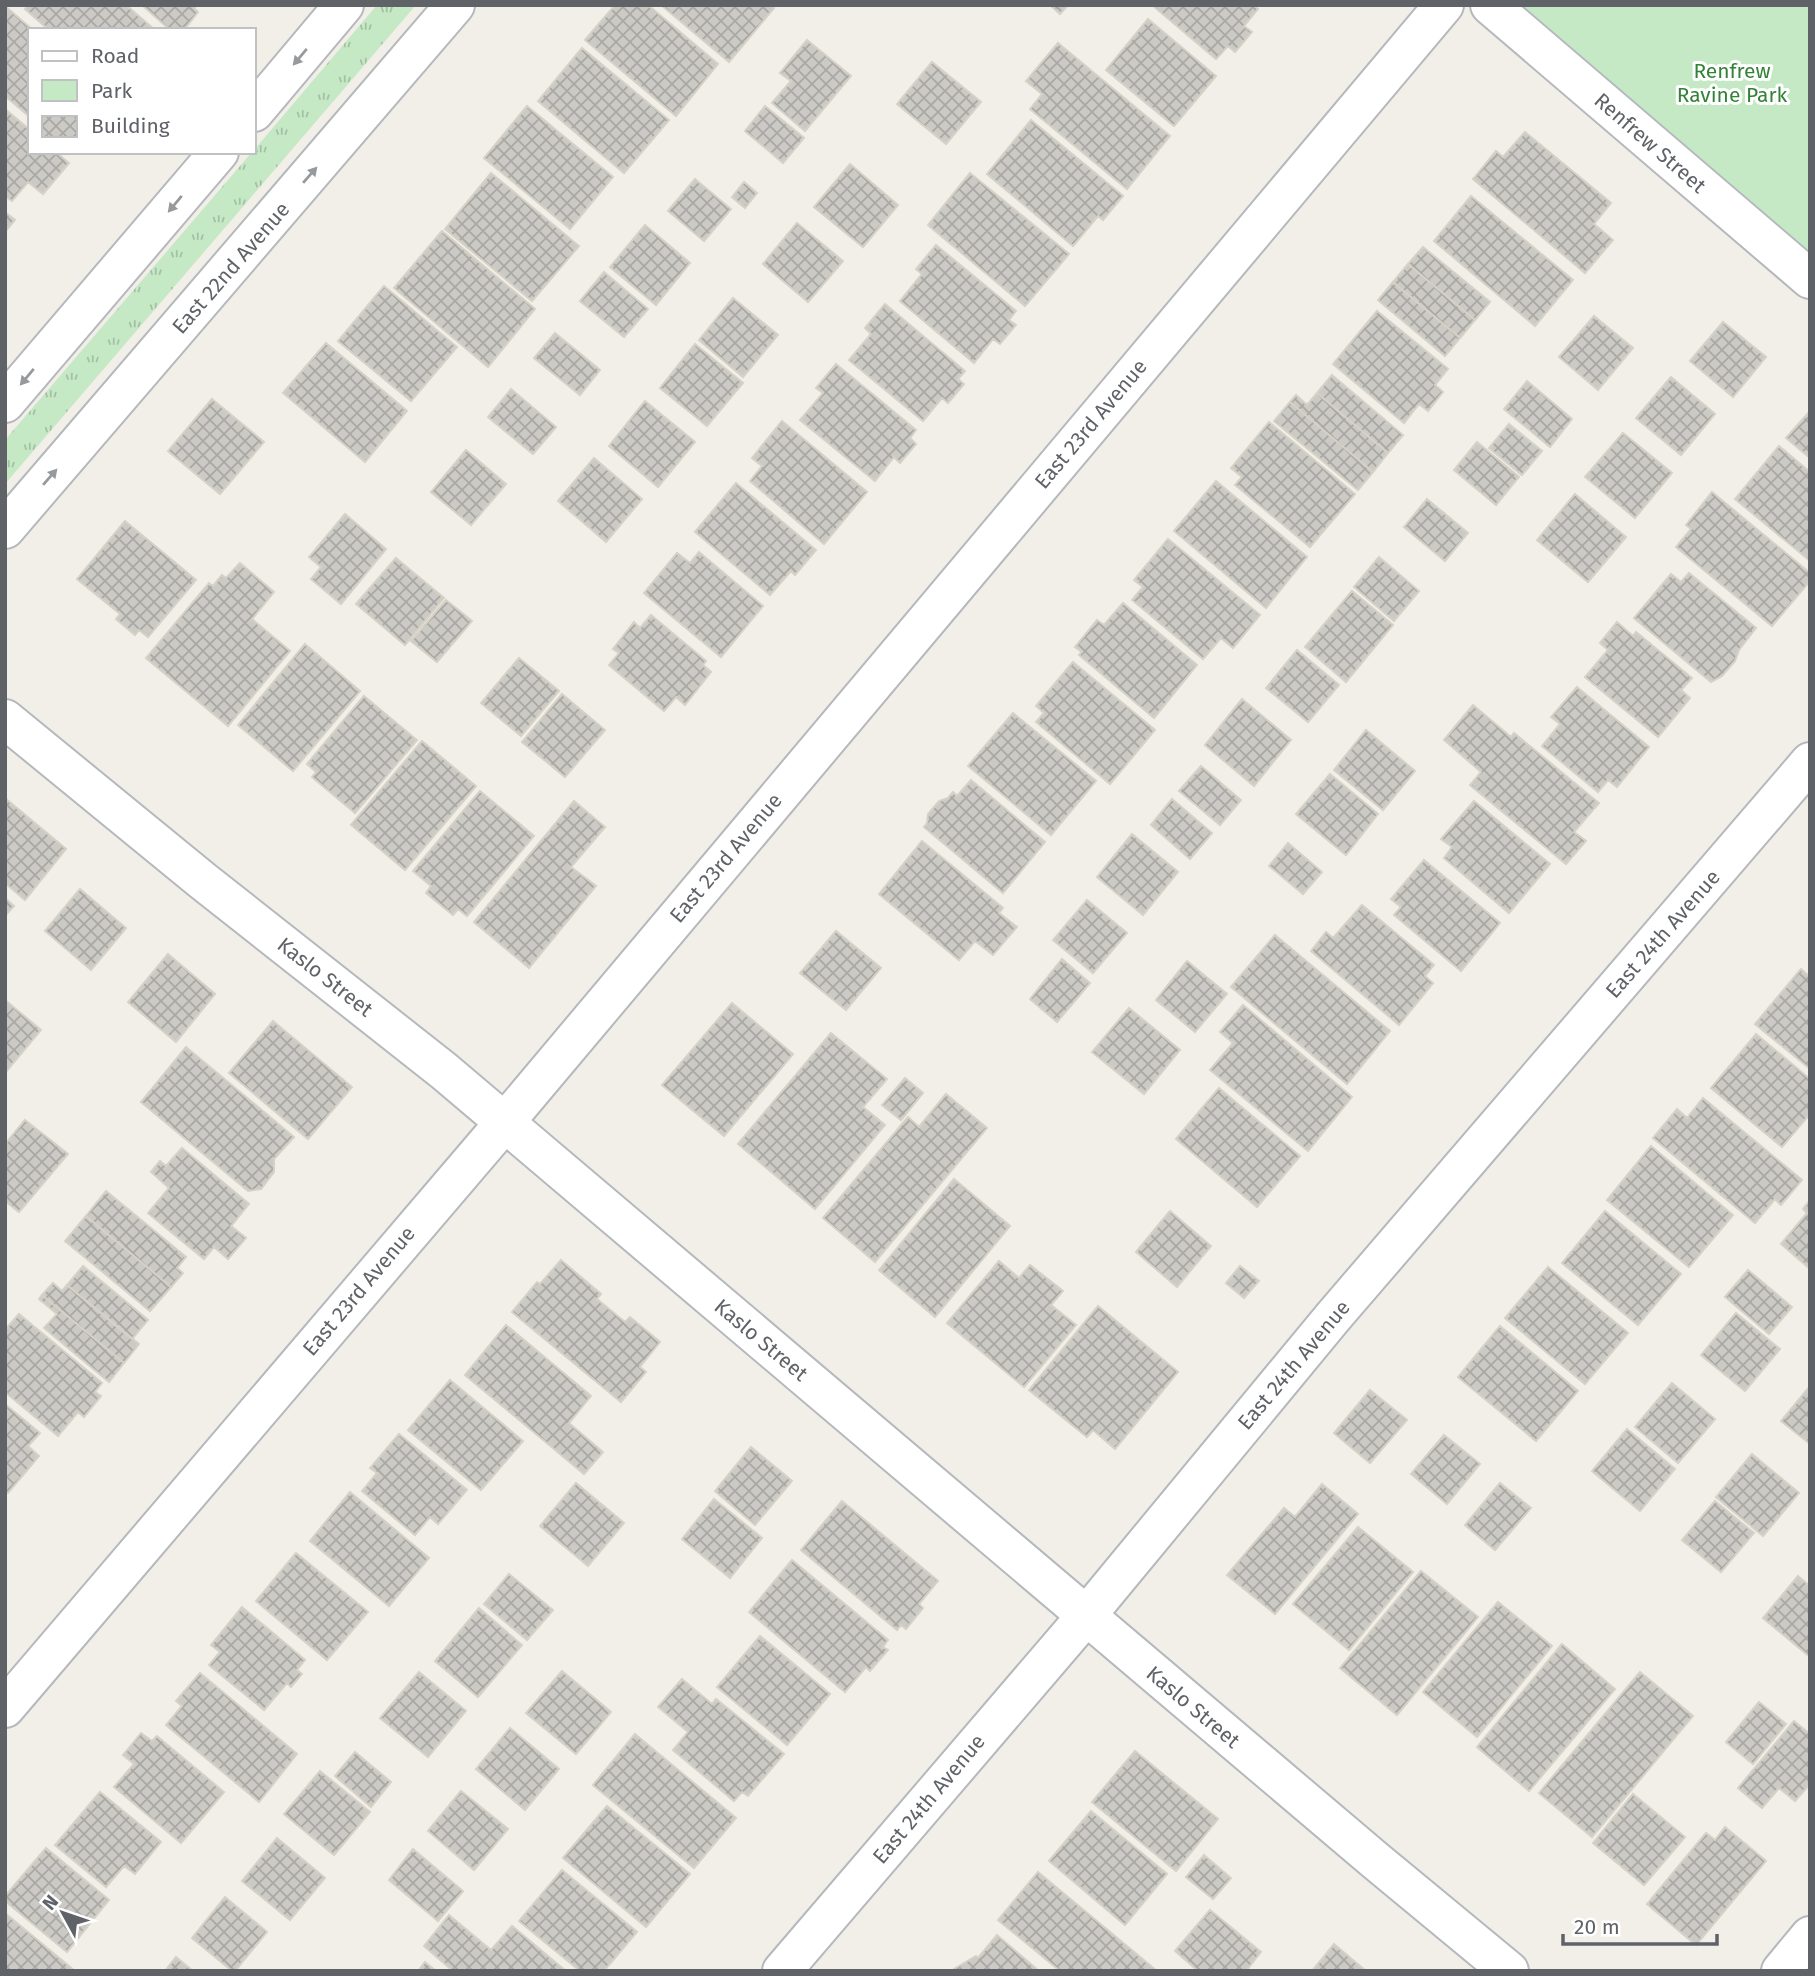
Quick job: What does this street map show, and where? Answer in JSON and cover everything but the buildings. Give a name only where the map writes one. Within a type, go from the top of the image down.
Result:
[{"type":"street","points":[[256,109],[344,5]]},
{"type":"street","name":"East 22nd Avenue","points":[[5,529],[455,5]]},
{"type":"street","name":"East 23rd Avenue","points":[[5,1708],[505,1122],[1444,5]]},
{"type":"street","name":"Renfrew Street","points":[[1490,5],[1810,279]]},
{"type":"street","points":[[5,403],[217,154]]},
{"type":"street","name":"Kaslo Street","points":[[5,719],[203,881],[444,1071],[1509,1971]]},
{"type":"street","name":"East 24th Avenue","points":[[782,1971],[1086,1616],[1333,1317],[1810,762]]},
{"type":"street","points":[[1781,1971],[1810,1936]]},
{"type":"green space","points":[[377,5],[416,5],[5,484],[5,440],[250,154],[256,154],[256,148]]},
{"type":"green space","name":"Renfrew Ravine Park","points":[[1522,5],[1810,5],[1810,252]]}]
